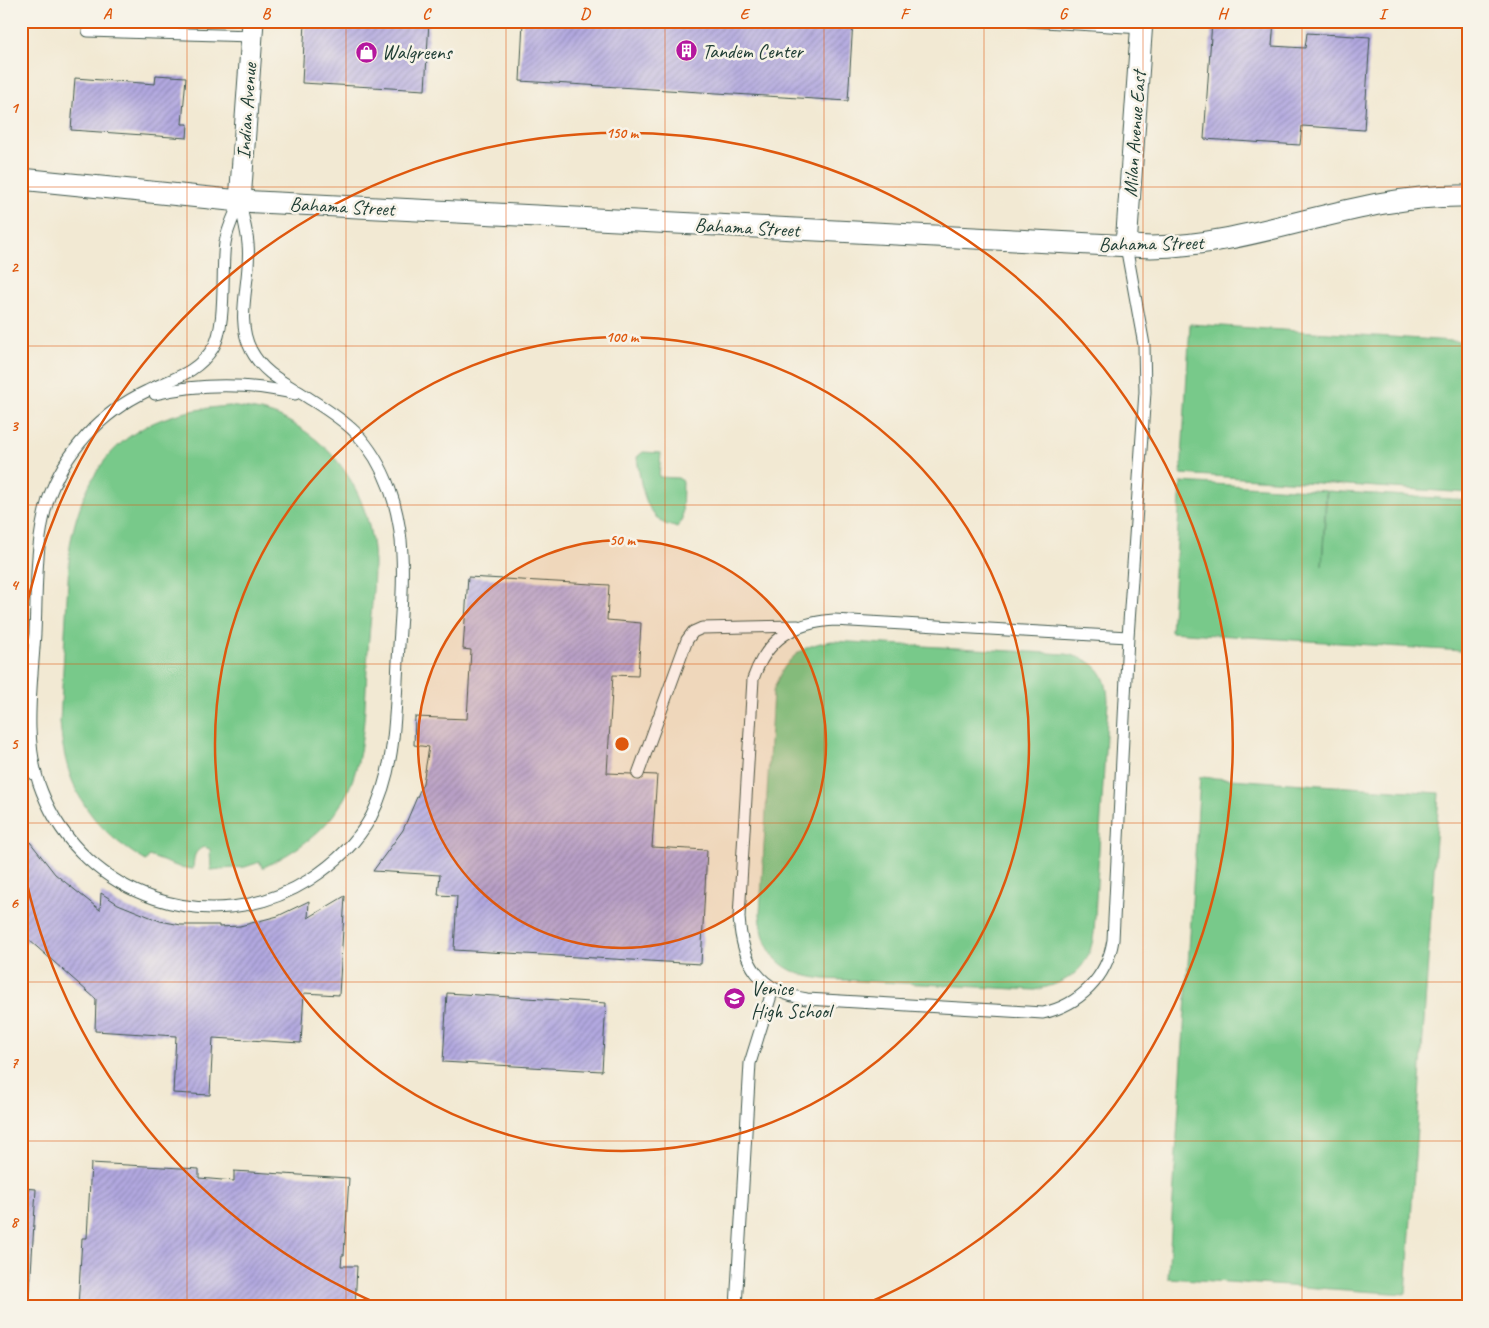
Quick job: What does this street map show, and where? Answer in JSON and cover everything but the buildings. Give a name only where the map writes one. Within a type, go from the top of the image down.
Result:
[{"type":"street","name":"Milan Avenue East","points":[[1126,246],[1142,24]]},
{"type":"street","name":"Indian Avenue","points":[[240,201],[252,28]]},
{"type":"street","name":"Bahama Street","points":[[21,179],[240,201],[1126,246],[1197,245],[1257,234],[1382,202],[1419,197],[1468,196]]},
{"type":"lane","points":[[1028,21],[1142,24]]},
{"type":"lane","points":[[88,31],[252,28]]},
{"type":"lane","points":[[240,201],[249,246],[244,315],[248,346],[259,364],[276,379],[320,405],[355,432],[379,465],[394,502],[402,548],[403,591],[392,745],[384,786],[370,820],[359,836],[331,865],[296,888],[252,904],[227,908],[188,907],[147,897],[127,888],[88,860],[48,808],[36,776],[30,728],[39,553],[48,500],[58,478],[85,436],[122,405],[154,387],[189,373],[202,362],[214,347],[219,328],[225,238],[240,201]]},
{"type":"lane","points":[[799,626],[777,639],[762,657],[753,679],[740,932],[743,946],[753,968],[773,989],[808,999],[1034,1013],[1057,1009],[1086,992],[1105,967],[1113,940],[1128,638],[1145,392],[1144,345],[1126,246]]},
{"type":"lane","points":[[122,405],[169,391],[212,386],[276,390],[295,394],[320,405]]},
{"type":"lane","points":[[638,774],[687,640],[693,632],[702,628],[799,626],[834,620],[1128,638]]},
{"type":"lane","points":[[21,676],[34,648]]},
{"type":"lane","points":[[21,758],[36,776]]},
{"type":"lane","points":[[736,1307],[750,1063],[773,989]]},
{"type":"green space","points":[[1190,324],[1468,342],[1468,493],[1181,474]]},
{"type":"green space","points":[[230,406],[274,415],[307,433],[338,462],[360,499],[372,541],[374,563],[364,721],[360,751],[353,779],[341,804],[323,827],[297,848],[262,868],[260,862],[245,867],[211,870],[210,849],[204,847],[196,853],[193,869],[179,867],[149,856],[146,861],[126,848],[95,819],[74,786],[63,746],[60,722],[70,545],[78,513],[89,485],[104,462],[122,443],[143,428],[168,417],[197,410]]},
{"type":"green space","points":[[643,452],[661,453],[659,477],[678,478],[683,481],[682,521],[677,527],[666,524],[658,519],[646,501],[637,457]]},
{"type":"green space","points":[[1181,482],[1326,491],[1322,566],[1327,491],[1468,500],[1468,566],[1462,651],[1171,632]]},
{"type":"green space","points":[[832,641],[1066,654],[1076,656],[1091,663],[1102,674],[1108,701],[1094,933],[1088,956],[1076,972],[1068,978],[1035,990],[824,979],[797,973],[777,960],[770,952],[765,941],[760,914],[773,692],[787,663],[794,656],[810,646]]},
{"type":"green space","points":[[1200,777],[1439,793],[1406,1294],[1168,1278]]},
{"type":"place","name":"Tandem Center","points":[[686,51]]},
{"type":"place","name":"Walgreens","points":[[366,52]]},
{"type":"place","name":"Venice High School","points":[[735,999]]}]
